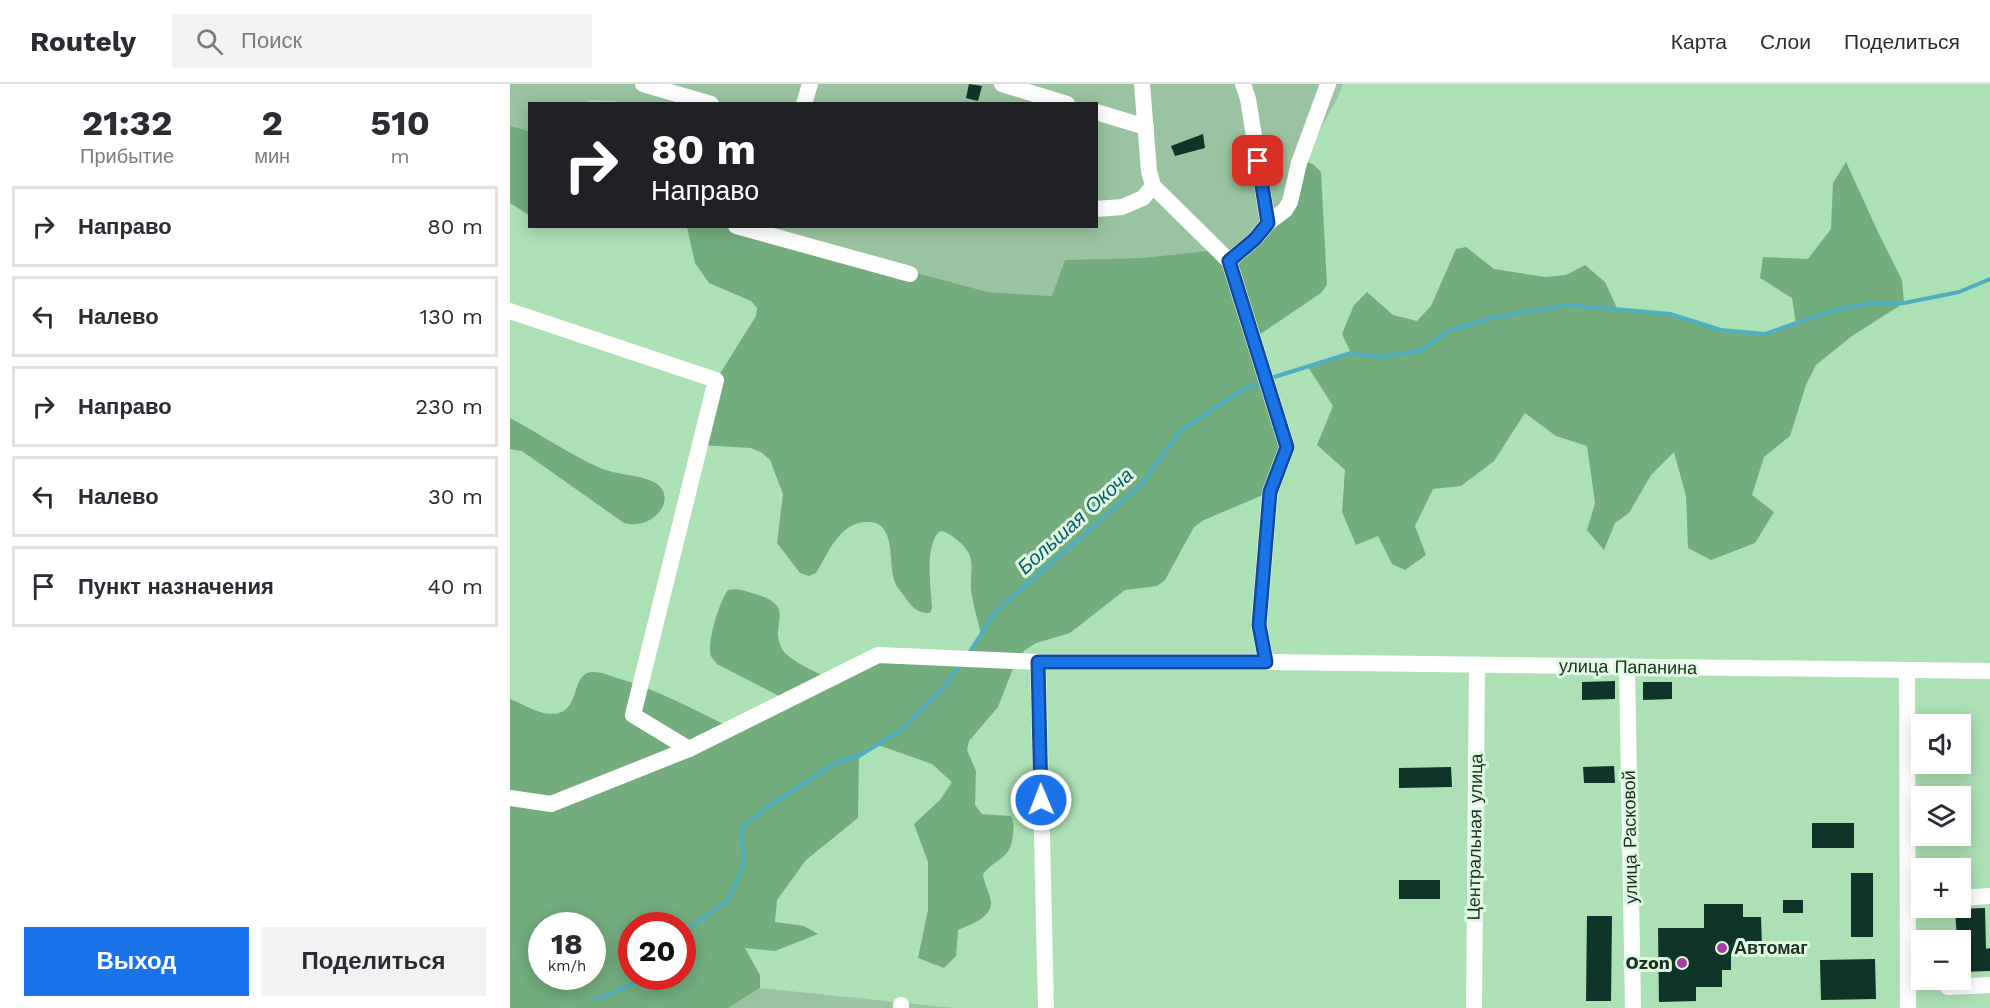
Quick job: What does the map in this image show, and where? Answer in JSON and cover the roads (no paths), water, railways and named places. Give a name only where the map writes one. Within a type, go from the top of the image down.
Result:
[{"type":"street","points":[[643,84],[704,102]]},
{"type":"street","points":[[805,102],[810,84]]},
{"type":"street","points":[[1002,84],[1060,102]]},
{"type":"street","points":[[1142,84],[1153,186],[1229,261],[1287,447],[1270,492],[1259,625],[1266,662]]},
{"type":"street","points":[[1243,84],[1248,99],[1268,223]]},
{"type":"street","points":[[1229,261],[1255,239],[1268,223],[1285,210],[1290,202],[1299,163],[1328,84]]},
{"type":"street","points":[[1098,113],[1146,127]]},
{"type":"street","points":[[1098,209],[1122,207],[1143,198],[1153,186]]},
{"type":"street","points":[[751,228],[773,231],[910,274]]},
{"type":"street","points":[[510,311],[716,380],[633,715],[689,749]]},
{"type":"street","name":"улица Папанина","points":[[510,798],[551,804],[689,749],[878,655],[1038,662],[1266,662],[1990,671]]},
{"type":"street","points":[[1038,662],[1046,1008]]},
{"type":"street","name":"Центральная улица","points":[[1474,1008],[1477,666]]},
{"type":"street","name":"улица Расковой","points":[[1627,666],[1633,1008]]},
{"type":"street","points":[[1907,671],[1913,858]]},
{"type":"street","points":[[1971,897],[1990,896]]},
{"type":"street","points":[[1908,1008],[1914,918]]},
{"type":"street","points":[[1971,986],[1990,985]]},
{"type":"waterway","name":"Большая Окоча","points":[[1271,378],[1351,353],[1380,357],[1420,351],[1448,331],[1495,317],[1569,305],[1670,314],[1721,330],[1765,334],[1837,309],[1872,303],[1904,303],[1959,292],[1990,279]]},
{"type":"waterway","name":"Большая Окоча","points":[[969,653],[996,611],[1141,485],[1180,431],[1242,390],[1261,382]]},
{"type":"waterway","name":"Большая Окоча","points":[[696,924],[728,900],[744,865],[741,828],[769,806],[837,762],[859,756],[901,730],[942,689],[961,664]]},
{"type":"waterway","name":"Большая Окоча","points":[[595,1000],[619,990]]},
{"type":"place","name":"Автомаг","points":[[1722,948]]},
{"type":"place","name":"Ozon","points":[[1682,963]]}]
